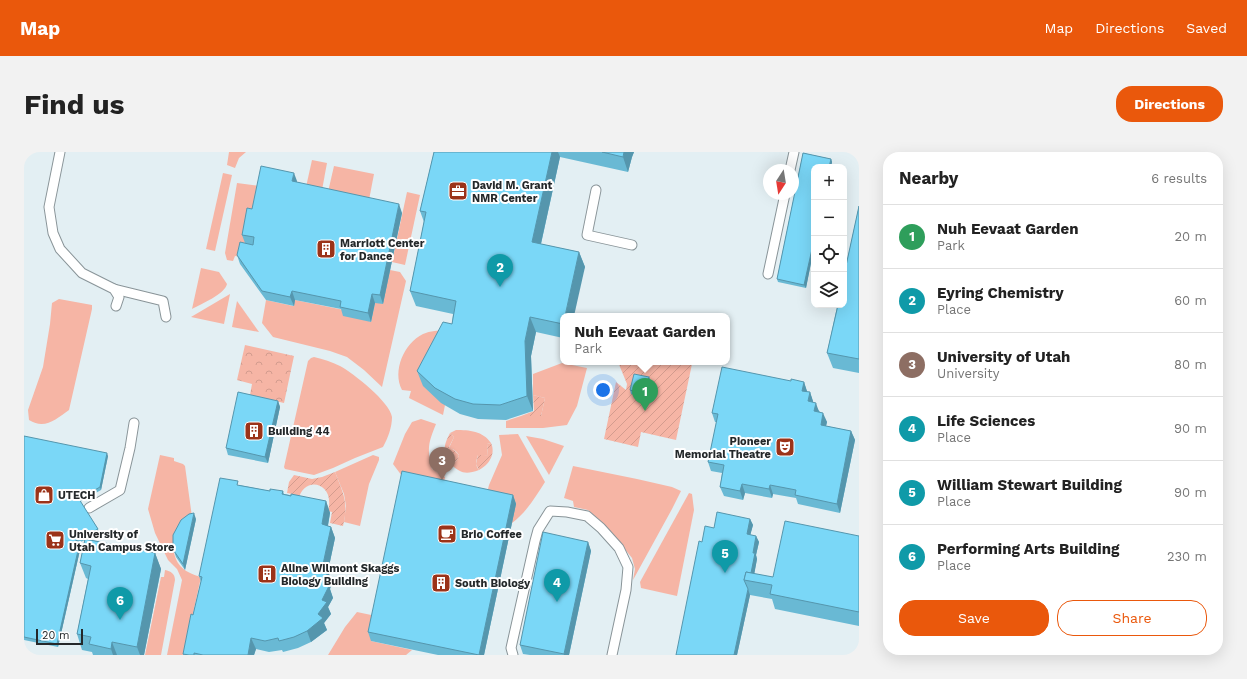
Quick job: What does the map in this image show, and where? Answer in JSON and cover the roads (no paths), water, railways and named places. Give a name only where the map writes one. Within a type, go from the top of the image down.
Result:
[{"type":"lane","points":[[60,152],[49,207],[53,233],[60,249],[82,273],[114,289],[163,301],[166,317]]},
{"type":"lane","points":[[791,164],[794,152]]},
{"type":"lane","points":[[596,190],[588,236],[632,246]]},
{"type":"lane","points":[[768,274],[784,200]]},
{"type":"lane","points":[[114,289],[119,297],[116,306]]},
{"type":"lane","points":[[89,508],[120,490],[134,423]]},
{"type":"lane","points":[[513,655],[511,648],[535,541],[538,530],[550,511],[567,512],[587,516],[601,528],[619,548],[628,567],[626,590],[612,655]]},
{"type":"place","name":"David M. Grant NMR Center","points":[[458,191]]},
{"type":"place","name":"Marriott Center for Dance","points":[[326,249]]},
{"type":"place","name":"Eyring Chemistry","points":[[500,287]]},
{"type":"place","name":"Nuh Eevaat Garden","points":[[645,411]]},
{"type":"place","name":"Building 44","points":[[254,431]]},
{"type":"place","name":"Pioneer Memorial Theatre","points":[[785,447]]},
{"type":"place","name":"University of Utah","points":[[442,480]]},
{"type":"place","name":"UTECH","points":[[44,495]]},
{"type":"place","name":"Brio Coffee","points":[[447,534]]},
{"type":"place","name":"University of Utah Campus Store","points":[[55,540]]},
{"type":"place","name":"William Stewart Building","points":[[725,573]]},
{"type":"place","name":"Aline Wilmont Skaggs Biology Building","points":[[267,574]]},
{"type":"place","name":"South Biology","points":[[441,583]]},
{"type":"place","name":"Life Sciences","points":[[557,602]]},
{"type":"place","name":"Performing Arts Building","points":[[120,620]]}]
